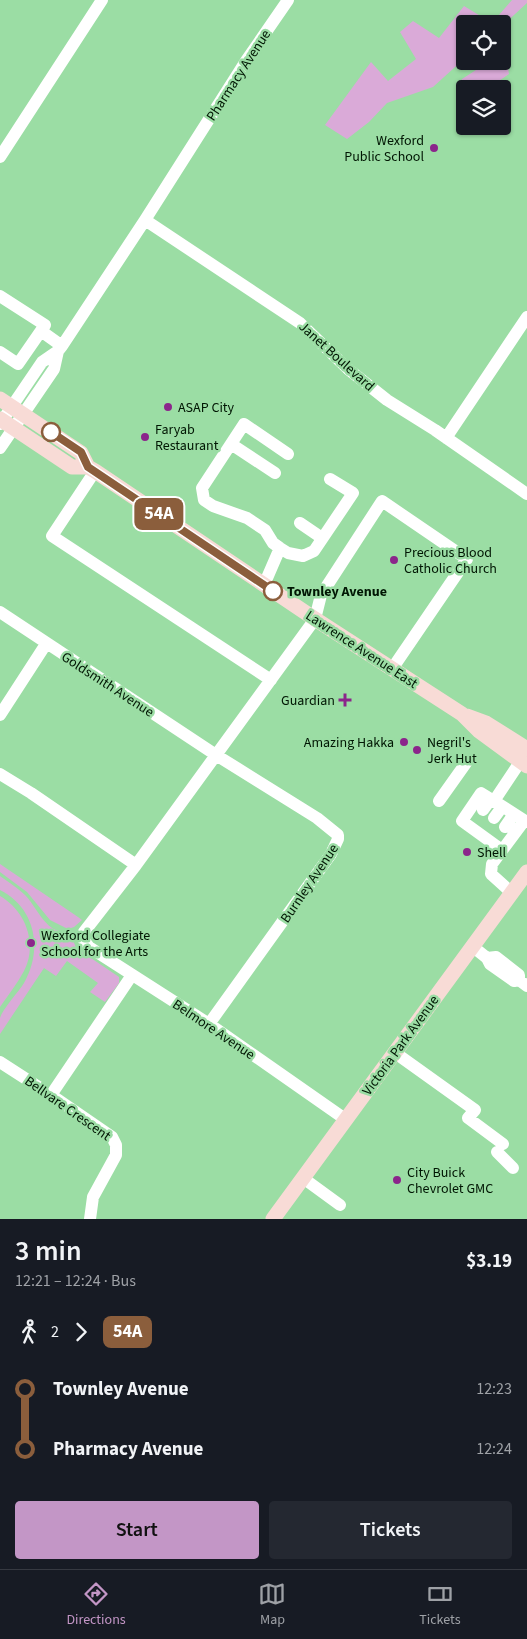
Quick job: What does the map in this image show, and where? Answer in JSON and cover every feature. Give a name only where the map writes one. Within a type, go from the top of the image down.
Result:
[{"type":"main road","name":"Lawrence Avenue East","points":[[12,406],[81,452],[92,469],[264,585],[462,714],[479,731],[525,759]]},
{"type":"main road","name":"Lawrence Avenue East","points":[[4,422],[72,466],[92,469]]},
{"type":"main road","name":"Victoria Park Avenue","points":[[274,1219],[345,1119],[527,872]]},
{"type":"street","points":[[0,157],[102,0]]},
{"type":"street","name":"Pharmacy Avenue","points":[[0,448],[4,422],[12,406],[42,362],[60,349],[288,0]]},
{"type":"street","name":"Janet Boulevard","points":[[145,220],[300,323],[348,369],[387,400],[527,494]]},
{"type":"street","points":[[0,296],[45,325],[18,364],[0,352]]},
{"type":"street","points":[[446,438],[527,317]]},
{"type":"street","points":[[41,331],[60,349]]},
{"type":"street","points":[[288,454],[244,424],[202,488],[204,500],[213,506],[247,518],[265,530],[273,543],[280,548],[288,553],[303,556],[314,551],[352,494],[330,479]]},
{"type":"street","points":[[231,444],[275,473]]},
{"type":"street","points":[[92,469],[52,536],[271,680]]},
{"type":"street","points":[[0,774],[136,865],[315,618],[321,595],[382,501],[467,559],[392,669]]},
{"type":"street","points":[[300,523],[322,538]]},
{"type":"street","points":[[264,585],[280,548]]},
{"type":"street","name":"Goldsmith Avenue","points":[[0,612],[216,755]]},
{"type":"street","points":[[0,715],[46,644]]},
{"type":"street","name":"Burnley Avenue","points":[[209,1024],[331,854],[338,839],[335,832],[316,818],[216,755]]},
{"type":"street","points":[[439,801],[466,763],[460,759]]},
{"type":"street","points":[[522,819],[495,802],[481,793],[462,821],[477,819],[495,802],[525,759]]},
{"type":"street","points":[[488,827],[495,802]]},
{"type":"street","points":[[477,819],[500,839]]},
{"type":"street","points":[[512,893],[491,874],[492,864],[500,839],[522,819]]},
{"type":"street","points":[[500,839],[522,819]]},
{"type":"street","name":"Belmore Avenue","points":[[136,865],[84,932],[84,939],[89,946],[132,976],[209,1024],[345,1119]]},
{"type":"street","points":[[472,946],[487,958],[490,964],[506,976],[514,981],[523,983]]},
{"type":"street","points":[[51,1094],[132,976]]},
{"type":"street","points":[[394,1052],[474,1110],[468,1118],[500,1148],[513,1168]]},
{"type":"street","name":"Bellvare Crescent","points":[[0,1062],[51,1094],[112,1137],[116,1145],[116,1155],[93,1197],[90,1219]]},
{"type":"street","points":[[303,1178],[340,1204]]},
{"type":"shaded area","points":[[512,0],[527,0],[527,3],[511,18],[511,15],[499,15]]},
{"type":"shaded area","points":[[464,6],[479,15],[457,15]]},
{"type":"shaded area","points":[[456,16],[456,66],[433,87],[387,103],[369,122],[347,139],[325,125],[371,62],[388,81],[416,59],[400,32],[413,21],[439,38]]},
{"type":"shaded area","points":[[476,70],[508,70],[509,74],[500,80],[462,79]]},
{"type":"shaded area","points":[[0,864],[82,920],[74,927],[68,929],[50,920],[27,892],[0,872]]},
{"type":"shaded area","points":[[0,876],[25,895],[48,925],[59,931],[66,931],[71,935],[76,948],[119,977],[119,983],[105,1002],[90,992],[98,983],[67,961],[56,976],[44,968],[0,1034],[0,1018],[24,983],[30,970],[34,944],[33,931],[22,907],[0,890]]},
{"type":"shaded area","points":[[0,896],[17,910],[23,919],[27,929],[30,950],[24,971],[0,1007]]},
{"type":"bus line","name":"54A","points":[[51,432],[81,452],[88,467],[273,591]]},
{"type":"place","name":"Wexford Public School","points":[[434,148]]},
{"type":"place","name":"ASAP City","points":[[168,407]]},
{"type":"place","name":"Faryab Restaurant","points":[[145,437]]},
{"type":"place","name":"Precious Blood Catholic Church","points":[[394,560]]},
{"type":"place","name":"Townley Avenue","points":[[273,591]]},
{"type":"place","name":"Guardian","points":[[345,700]]},
{"type":"place","name":"Amazing Hakka","points":[[404,742]]},
{"type":"place","name":"Negril's Jerk Hut","points":[[417,750]]},
{"type":"place","name":"Shell","points":[[467,852]]},
{"type":"place","name":"Wexford Collegiate School for the Arts","points":[[31,943]]},
{"type":"place","name":"City Buick Chevrolet GMC","points":[[397,1180]]}]
